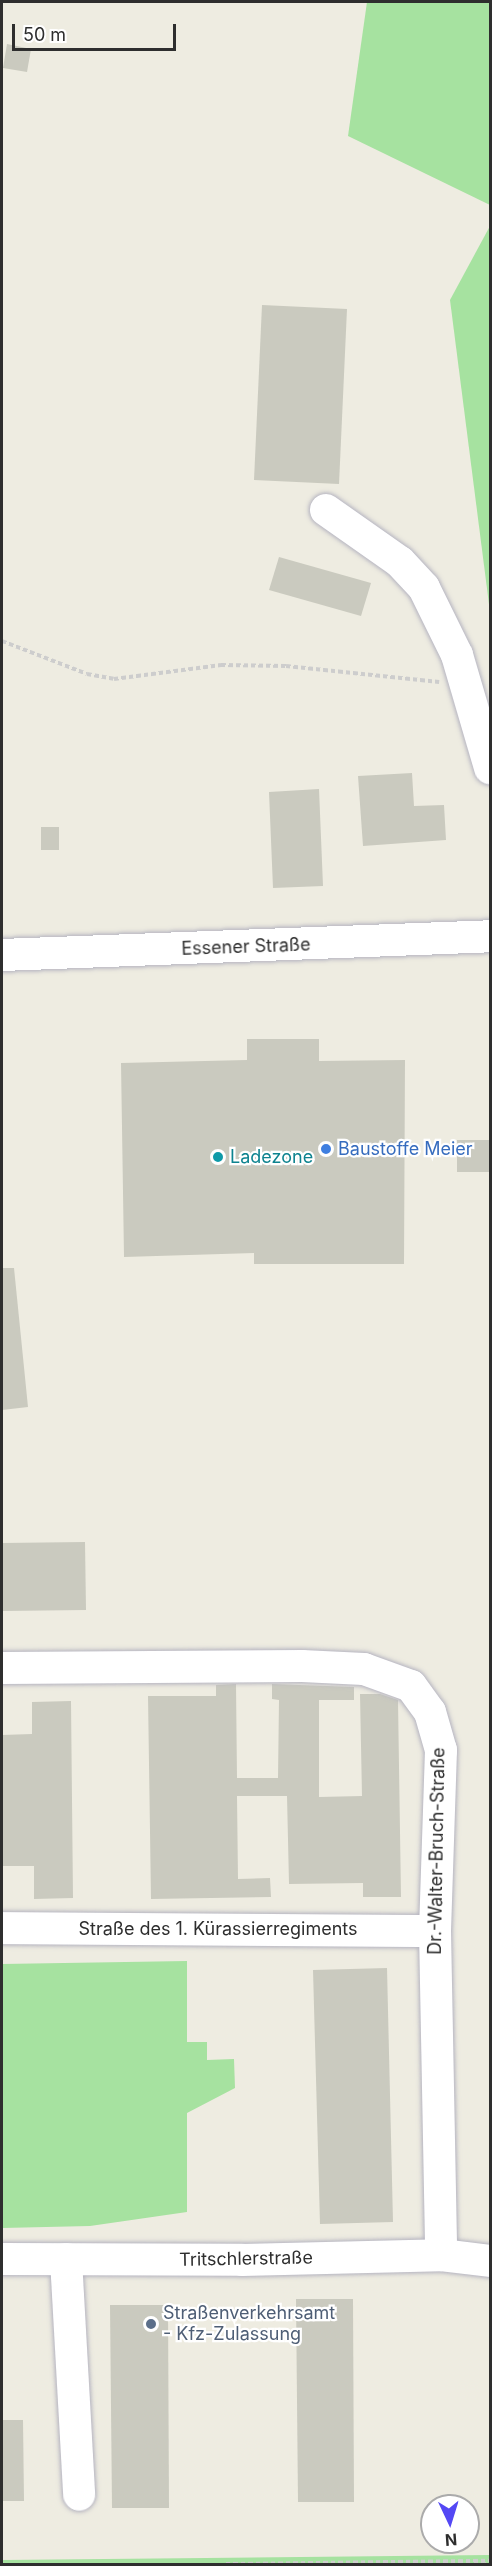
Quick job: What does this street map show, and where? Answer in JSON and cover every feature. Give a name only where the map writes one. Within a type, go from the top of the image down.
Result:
[{"type":"street","points":[[326,510],[400,562],[424,588],[447,628],[468,684],[490,768]]},
{"type":"street","name":"Essener Straße","points":[[2,955],[490,936]]},
{"type":"street","name":"Dr.-Walter-Bruch-Straße","points":[[2,1668],[323,1666],[364,1669],[411,1686],[430,1712],[441,1750],[435,1931],[441,2255]]},
{"type":"street","name":"Straße des 1. Kürassierregiments","points":[[2,1928],[435,1931]]},
{"type":"street","name":"Tritschlerstraße","points":[[2,2259],[441,2255],[490,2261]]},
{"type":"street","points":[[66,2259],[79,2495]]},
{"type":"path","points":[[2,641],[87,674],[114,679],[232,665],[286,666],[468,684]]},
{"type":"path","points":[[226,2565],[490,2561]]},
{"type":"green space","points":[[367,2],[490,2],[490,205],[348,136]]},
{"type":"green space","points":[[490,226],[490,612],[450,300]]},
{"type":"green space","points":[[187,1961],[187,2042],[207,2042],[207,2060],[234,2059],[235,2088],[187,2113],[187,2212],[90,2226],[2,2228],[2,1964]]},
{"type":"green space","points":[[490,2555],[490,2564],[2,2564],[2,2560]]},
{"type":"building","points":[[7,44],[31,49],[27,72],[3,68]]},
{"type":"building","points":[[262,305],[347,309],[339,484],[254,480]]},
{"type":"building","points":[[279,557],[371,583],[361,616],[269,590]]},
{"type":"building","points":[[412,773],[414,806],[444,805],[446,840],[363,846],[358,776]]},
{"type":"building","points":[[319,789],[323,886],[273,888],[269,792]]},
{"type":"building","points":[[41,827],[59,827],[59,850],[41,850]]},
{"type":"building","points":[[247,1039],[319,1039],[319,1061],[405,1060],[404,1264],[254,1264],[254,1253],[124,1257],[121,1063],[247,1060]]},
{"type":"building","points":[[457,1140],[490,1140],[490,1172],[457,1172]]},
{"type":"building","points":[[2,1268],[14,1268],[28,1407],[2,1410]]},
{"type":"building","points":[[85,1542],[86,1610],[2,1611],[2,1543]]},
{"type":"building","points":[[236,1684],[237,1778],[278,1778],[279,1700],[272,1699],[272,1684],[354,1687],[354,1700],[319,1700],[319,1797],[362,1796],[360,1694],[380,1694],[398,1700],[401,1897],[363,1897],[363,1883],[289,1884],[287,1796],[237,1796],[238,1879],[270,1878],[271,1897],[151,1899],[148,1696],[216,1696],[216,1685]]},
{"type":"building","points":[[71,1701],[73,1898],[34,1899],[34,1866],[2,1866],[2,1735],[32,1734],[32,1702]]},
{"type":"building","points":[[387,1968],[393,2222],[320,2224],[313,1970]]},
{"type":"building","points":[[296,2299],[353,2299],[354,2502],[298,2502]]},
{"type":"building","points":[[110,2305],[168,2305],[169,2508],[112,2508]]},
{"type":"building","points":[[2,2420],[23,2420],[24,2501],[2,2501]]},
{"type":"place","name":"Baustoffe Meier","points":[[326,1149]]},
{"type":"place","name":"Ladezone","points":[[218,1157]]},
{"type":"place","name":"Straßenverkehrsamt - Kfz-Zulassung","points":[[151,2324]]}]
